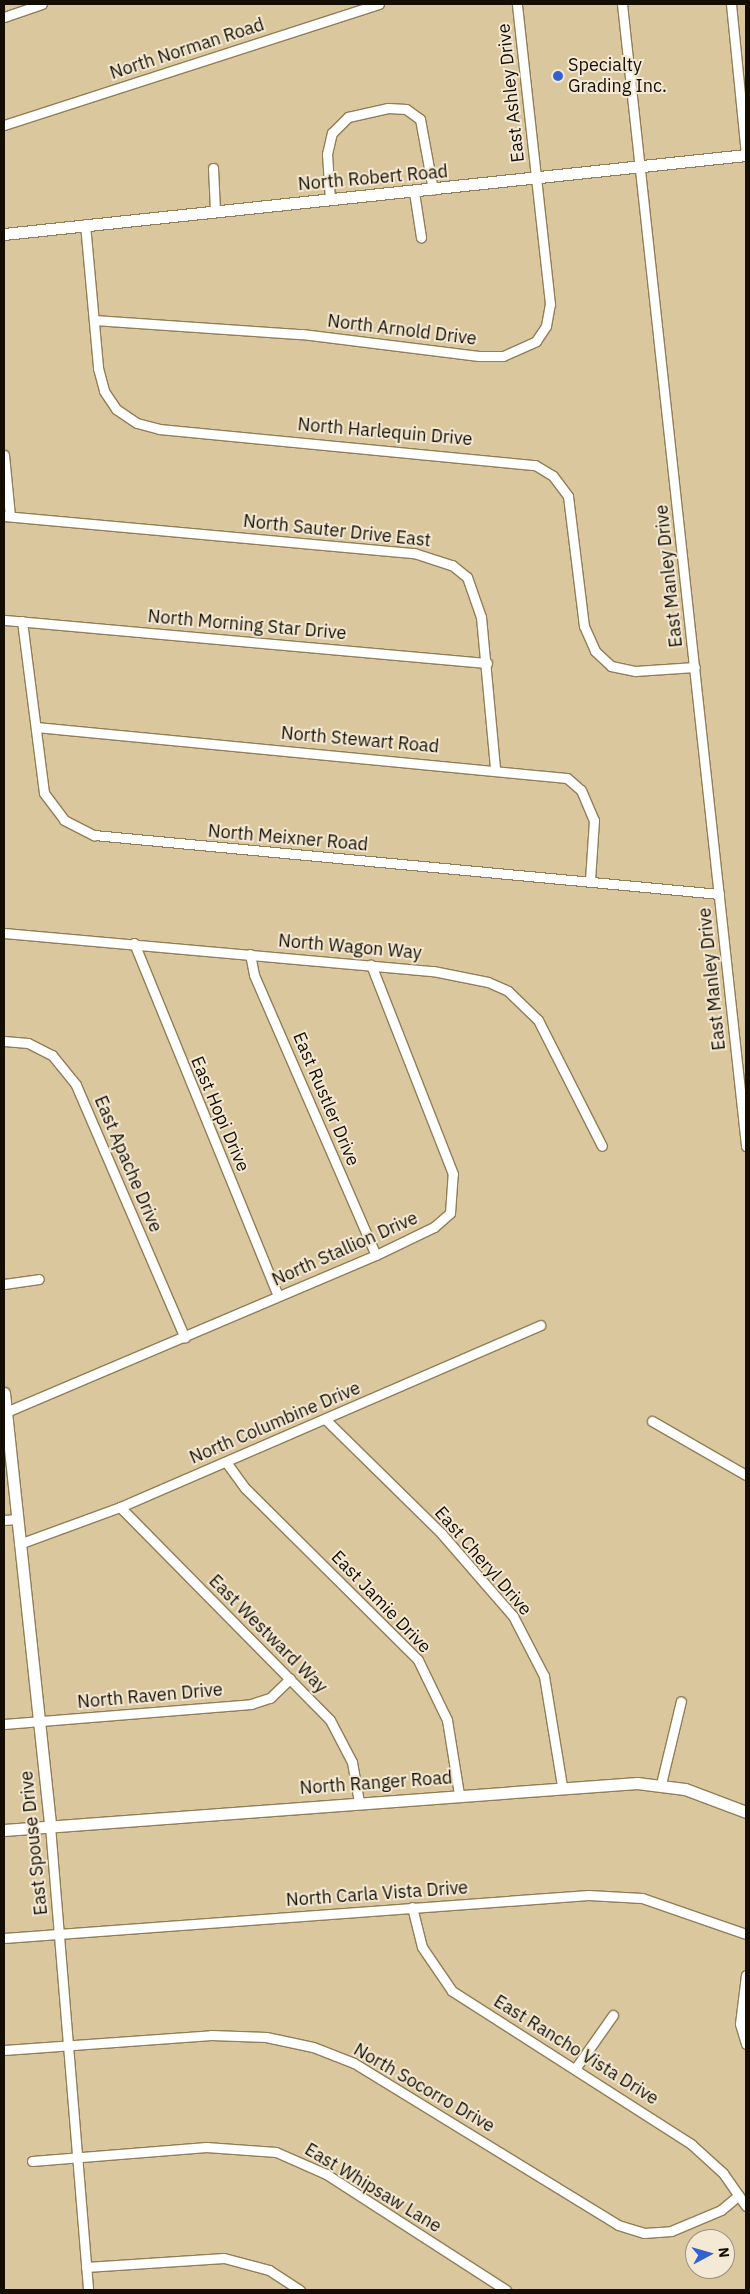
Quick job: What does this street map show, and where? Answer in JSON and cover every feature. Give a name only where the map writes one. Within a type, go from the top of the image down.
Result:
[{"type":"street","points":[[4,17],[42,4]]},
{"type":"street","name":"North Norman Road","points":[[4,125],[379,4]]},
{"type":"street","name":"East Ashley Drive","points":[[517,4],[536,178]]},
{"type":"street","name":"East Manley Drive","points":[[622,4],[746,1146]]},
{"type":"street","points":[[731,4],[746,154]]},
{"type":"street","points":[[736,46],[746,44]]},
{"type":"street","points":[[330,200],[327,154],[332,133],[348,117],[388,108],[406,109],[420,119],[433,190]]},
{"type":"street","name":"North Robert Road","points":[[4,234],[216,210],[433,190],[746,154]]},
{"type":"street","points":[[213,168],[216,210]]},
{"type":"street","name":"North Arnold Drive","points":[[94,320],[302,334],[479,356],[520,350],[536,341],[546,326],[550,304],[536,178]]},
{"type":"street","points":[[414,192],[421,237]]},
{"type":"street","name":"North Harlequin Drive","points":[[85,224],[94,320],[104,391],[116,409],[137,423],[159,429],[535,465],[553,476],[568,496],[584,626],[595,652],[611,666],[636,671],[695,667]]},
{"type":"street","points":[[4,455],[7,516]]},
{"type":"street","name":"North Sauter Drive East","points":[[7,516],[435,557],[467,577],[473,589],[487,664],[495,769]]},
{"type":"street","name":"North Morning Star Drive","points":[[4,620],[487,664]]},
{"type":"street","name":"North Meixner Road","points":[[22,621],[44,793],[50,808],[64,820],[94,835],[719,894]]},
{"type":"street","name":"North Stewart Road","points":[[36,727],[495,769],[567,778],[581,790],[594,820],[590,881]]},
{"type":"street","name":"North Wagon Way","points":[[4,933],[134,943],[442,973],[508,991],[550,1039],[602,1146]]},
{"type":"street","name":"East Hopi Drive","points":[[134,943],[278,1296]]},
{"type":"street","name":"East Rustler Drive","points":[[250,954],[254,974],[376,1254]]},
{"type":"street","name":"North Stallion Drive","points":[[6,1412],[185,1338],[376,1254],[434,1227],[450,1213],[455,1195],[453,1174],[370,965]]},
{"type":"street","name":"East Apache Drive","points":[[4,1041],[28,1043],[52,1055],[76,1085],[185,1338]]},
{"type":"street","points":[[4,1284],[39,1279]]},
{"type":"street","name":"North Columbine Drive","points":[[19,1544],[120,1507],[540,1325]]},
{"type":"street","name":"East Spouse Drive","points":[[4,1393],[61,1934],[88,2290]]},
{"type":"street","name":"East Cheryl Drive","points":[[325,1419],[441,1533],[513,1616],[544,1676],[562,1786]]},
{"type":"street","points":[[652,1421],[746,1475]]},
{"type":"street","name":"East Jamie Drive","points":[[226,1462],[245,1488],[418,1660],[447,1720],[460,1794]]},
{"type":"street","name":"East Westward Way","points":[[120,1507],[330,1720],[344,1741],[359,1802]]},
{"type":"street","points":[[4,1520],[16,1519]]},
{"type":"street","name":"North Raven Drive","points":[[4,1724],[251,1704],[270,1698],[290,1678]]},
{"type":"street","points":[[661,1784],[681,1701]]},
{"type":"street","name":"North Ranger Road","points":[[4,1830],[562,1786],[661,1784],[746,1812]]},
{"type":"street","name":"North Carla Vista Drive","points":[[4,1938],[412,1907],[623,1896],[668,1905],[746,1934]]},
{"type":"street","name":"East Rancho Vista Drive","points":[[412,1907],[422,1948],[452,1991],[691,2144],[723,2173],[746,2206]]},
{"type":"street","points":[[746,1975],[740,2024],[746,2044]]},
{"type":"street","points":[[575,2069],[613,2015]]},
{"type":"street","name":"North Socorro Drive","points":[[4,2050],[211,2035],[266,2037],[313,2047],[363,2068],[587,2209],[644,2233],[695,2223],[739,2195]]},
{"type":"street","name":"East Whipsaw Lane","points":[[32,2161],[206,2147],[276,2152],[326,2174],[506,2290]]},
{"type":"street","points":[[86,2267],[224,2258],[269,2270],[300,2290]]},
{"type":"place","name":"Specialty Grading Inc.","points":[[558,76]]}]
